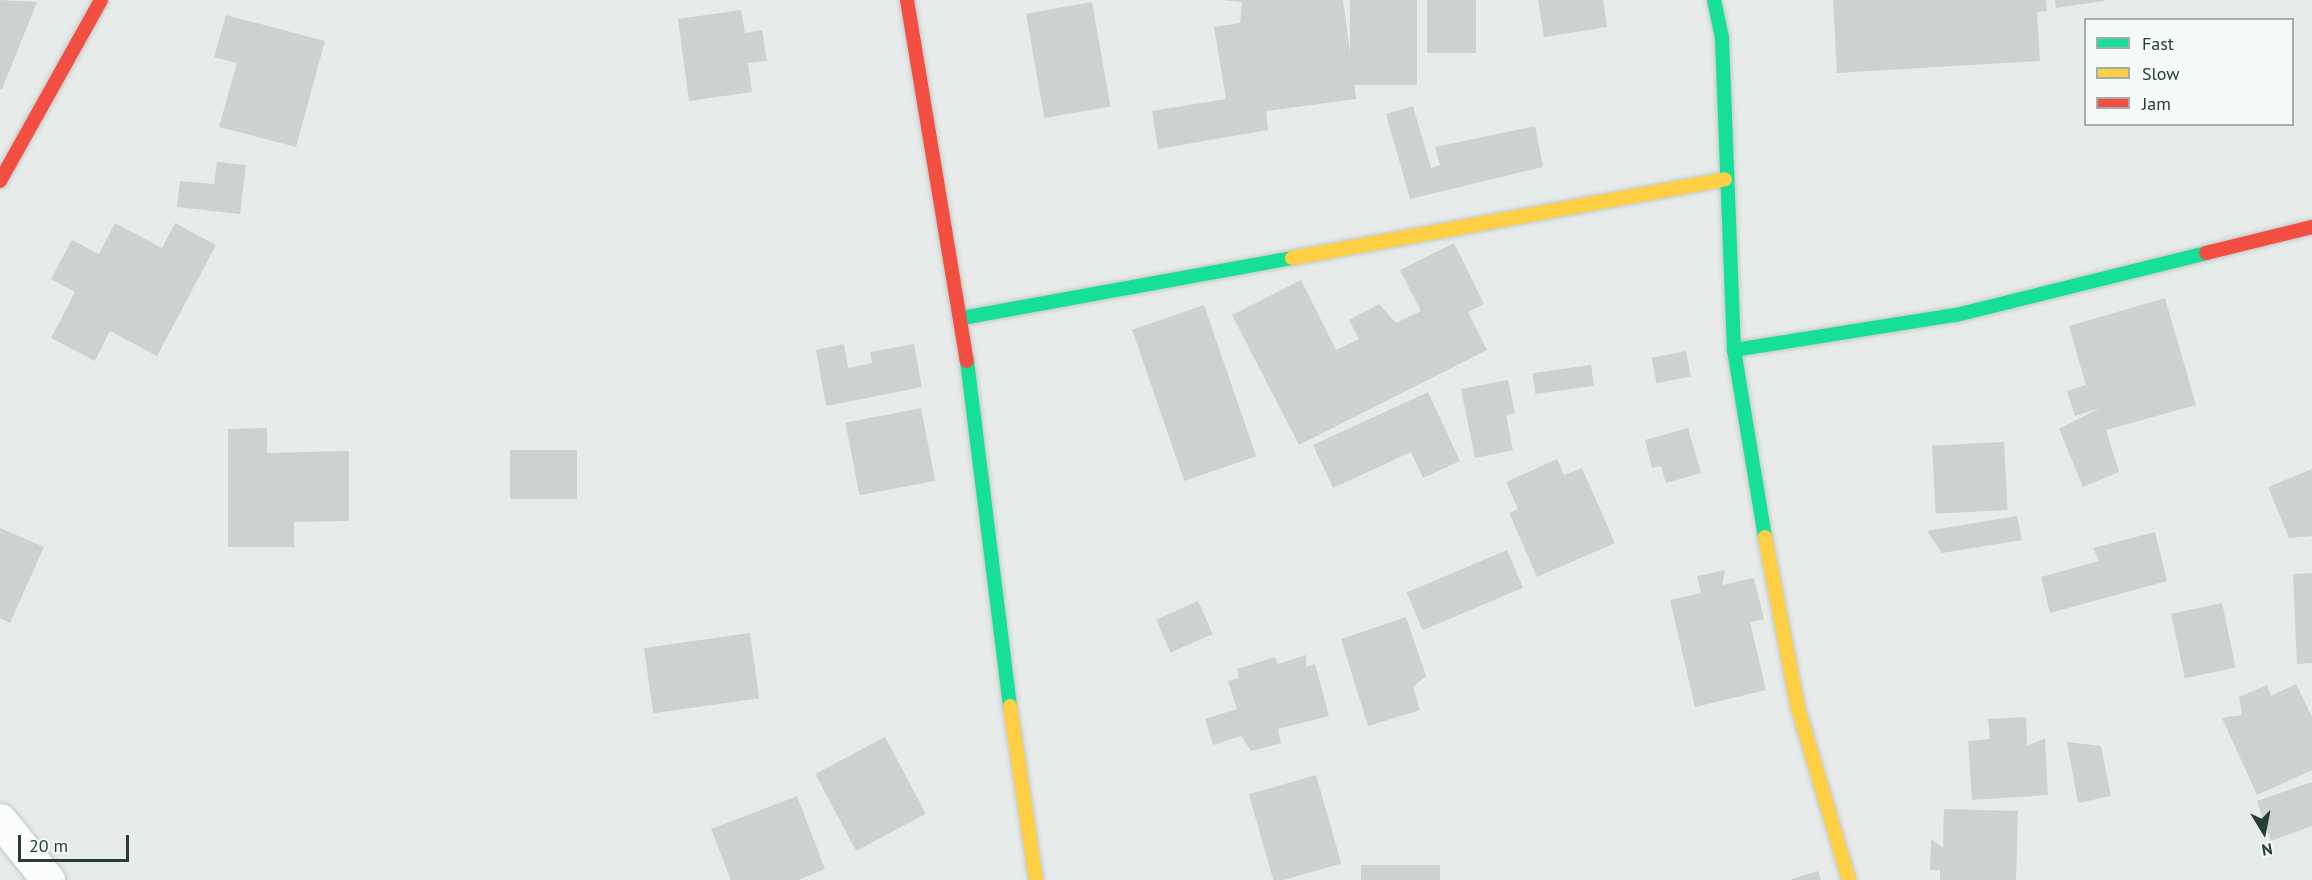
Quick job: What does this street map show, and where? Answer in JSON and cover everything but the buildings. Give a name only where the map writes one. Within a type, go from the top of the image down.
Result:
[{"type":"street","points":[[0,181],[100,0]]},
{"type":"street","points":[[907,0],[962,318],[995,604],[1036,880]]},
{"type":"street","points":[[1714,0],[1722,39],[1725,179],[1734,351],[1772,594],[1798,708],[1849,880]]},
{"type":"street","points":[[962,318],[1725,179]]},
{"type":"street","points":[[1734,351],[1956,315],[2312,227]]},
{"type":"street","points":[[0,820],[48,880]]},
{"type":"traffic: fast","points":[[1714,0],[1722,39],[1734,350],[1765,537]]},
{"type":"traffic: fast","points":[[1734,350],[1956,315],[2206,253]]},
{"type":"traffic: fast","points":[[962,318],[1292,258]]},
{"type":"traffic: fast","points":[[967,361],[1010,706]]},
{"type":"traffic: slow","points":[[1292,258],[1725,179]]},
{"type":"traffic: slow","points":[[1765,537],[1798,708],[1849,880]]},
{"type":"traffic: slow","points":[[1010,706],[1036,880]]},
{"type":"traffic: jam","points":[[0,181],[101,0]]},
{"type":"traffic: jam","points":[[907,0],[967,361]]},
{"type":"traffic: jam","points":[[2206,253],[2312,227]]}]
